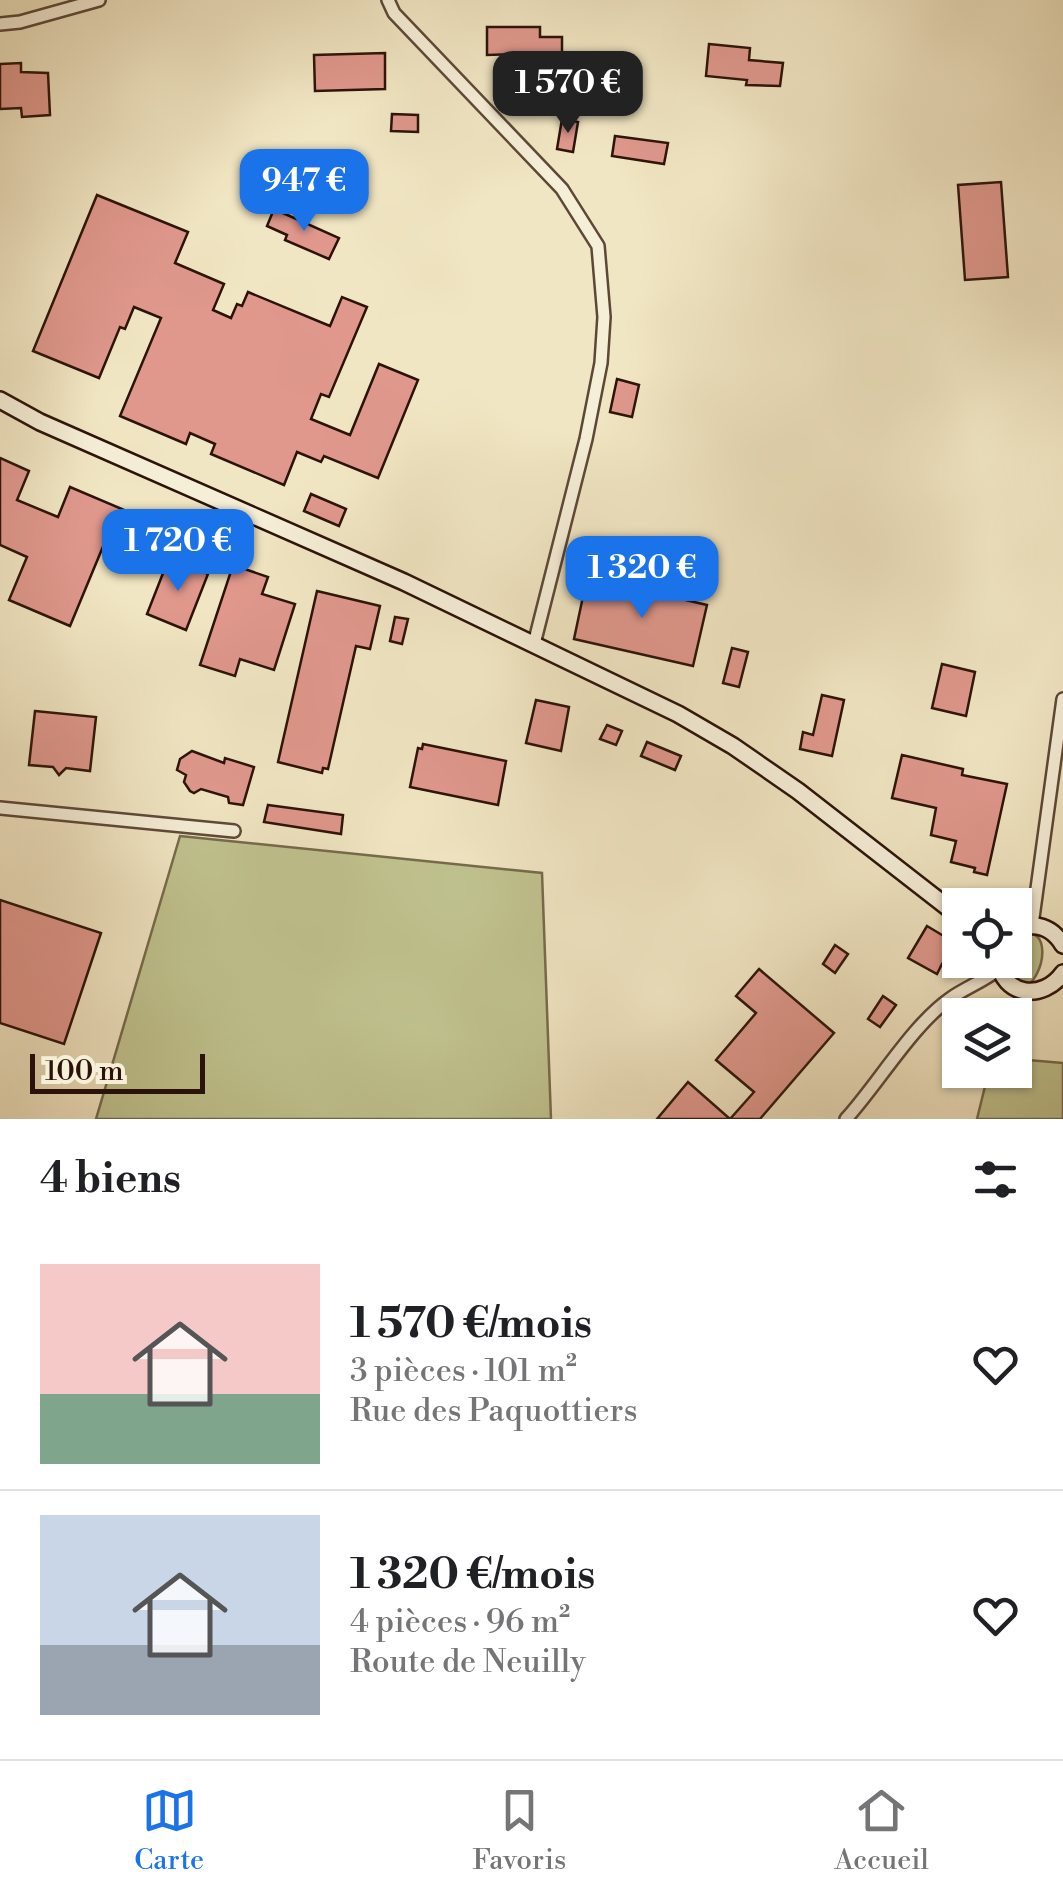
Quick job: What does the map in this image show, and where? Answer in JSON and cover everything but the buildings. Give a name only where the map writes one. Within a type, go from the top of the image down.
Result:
[{"type":"main road","points":[[0,400],[40,422],[404,582],[678,714],[798,791],[942,901]]},
{"type":"main road","points":[[1032,929],[1050,930],[1063,944]]},
{"type":"main road","points":[[1004,978],[1021,991],[1034,993],[1056,988],[1063,973]]},
{"type":"street","points":[[0,24],[99,0]]},
{"type":"street","points":[[388,0],[394,12],[562,189],[598,246],[604,317],[601,363],[586,439],[534,644]]},
{"type":"street","points":[[1028,888],[1063,699]]},
{"type":"street","points":[[0,808],[234,832]]},
{"type":"street","points":[[846,1119],[950,998],[987,978]]},
{"type":"green space","points":[[180,836],[542,873],[551,1119],[96,1119]]},
{"type":"green space","points":[[1032,935],[1038,938],[1042,949],[1037,974],[1030,983],[1022,986],[1013,979],[1032,978]]},
{"type":"green space","points":[[1032,1060],[1063,1063],[1063,1119],[977,1119],[985,1088],[1032,1088]]}]
